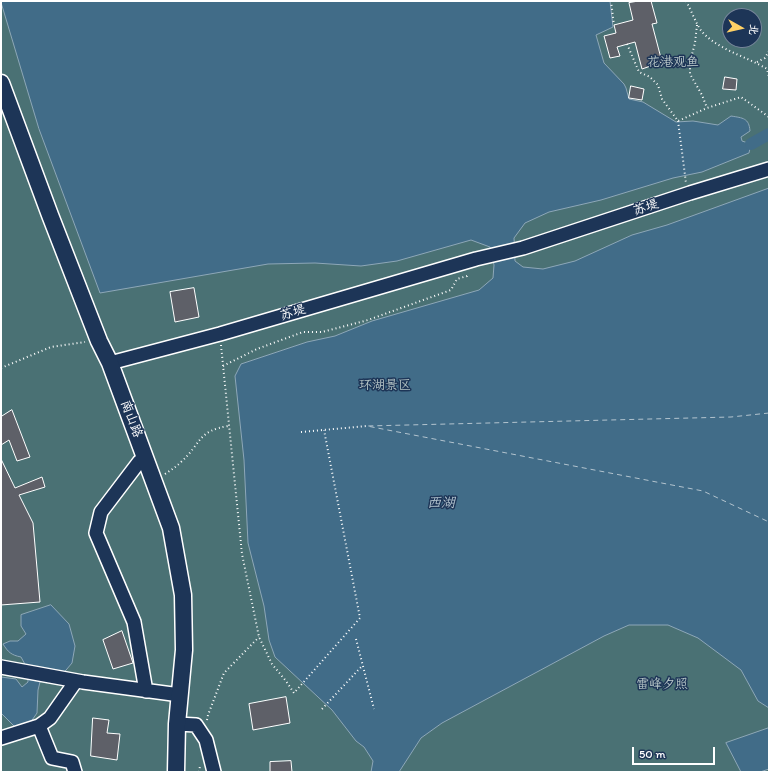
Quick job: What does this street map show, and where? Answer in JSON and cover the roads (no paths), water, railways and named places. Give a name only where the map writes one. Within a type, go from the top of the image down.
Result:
[{"type":"main road","name":"南山路","points":[[1,82],[50,215],[99,341],[110,363],[171,528],[183,595],[184,650],[176,772]]},
{"type":"street","name":"苏堤","points":[[110,363],[220,334],[476,259],[523,248],[690,193],[769,169]]},
{"type":"street","points":[[145,458],[139,462],[101,512],[96,533],[134,622],[146,691]]},
{"type":"street","points":[[1,667],[76,681],[180,695]]},
{"type":"street","points":[[1,738],[39,726],[50,718],[76,681]]},
{"type":"street","points":[[178,724],[196,725],[206,740],[214,772]]},
{"type":"street","points":[[39,726],[52,758],[72,762],[75,772]]},
{"type":"water","name":"西湖","points":[[1,1],[610,1],[613,27],[596,35],[604,63],[624,84],[629,99],[643,102],[676,122],[693,121],[718,125],[731,116],[745,119],[748,123],[750,131],[741,137],[742,141],[751,144],[749,153],[702,172],[673,178],[601,200],[549,212],[525,223],[514,238],[515,261],[523,267],[543,269],[575,261],[632,235],[667,225],[769,188],[769,708],[758,701],[741,670],[698,638],[668,625],[629,625],[604,636],[442,723],[421,738],[399,772],[371,772],[373,761],[364,747],[356,741],[332,710],[275,657],[269,640],[264,606],[248,543],[244,460],[235,376],[241,364],[307,342],[335,336],[372,321],[479,290],[493,278],[494,265],[490,247],[471,240],[397,261],[361,266],[315,263],[268,264],[100,293],[39,129]]},
{"type":"water","points":[[51,605],[69,624],[75,646],[72,663],[61,676],[45,674],[40,682],[38,690],[37,713],[28,726],[17,729],[1,713],[1,677],[16,679],[22,687],[28,682],[27,668],[21,657],[10,653],[3,644],[10,641],[18,641],[26,634],[21,626],[21,615]]},
{"type":"water","points":[[769,728],[769,769],[760,772],[741,772],[726,743]]},
{"type":"waterway","points":[[751,144],[769,134]]},
{"type":"park label","name":"花港观鱼","points":[[673,63]]},
{"type":"park label","name":"环湖景区","points":[[385,386]]},
{"type":"park label","name":"雷峰夕照","points":[[662,685]]}]
